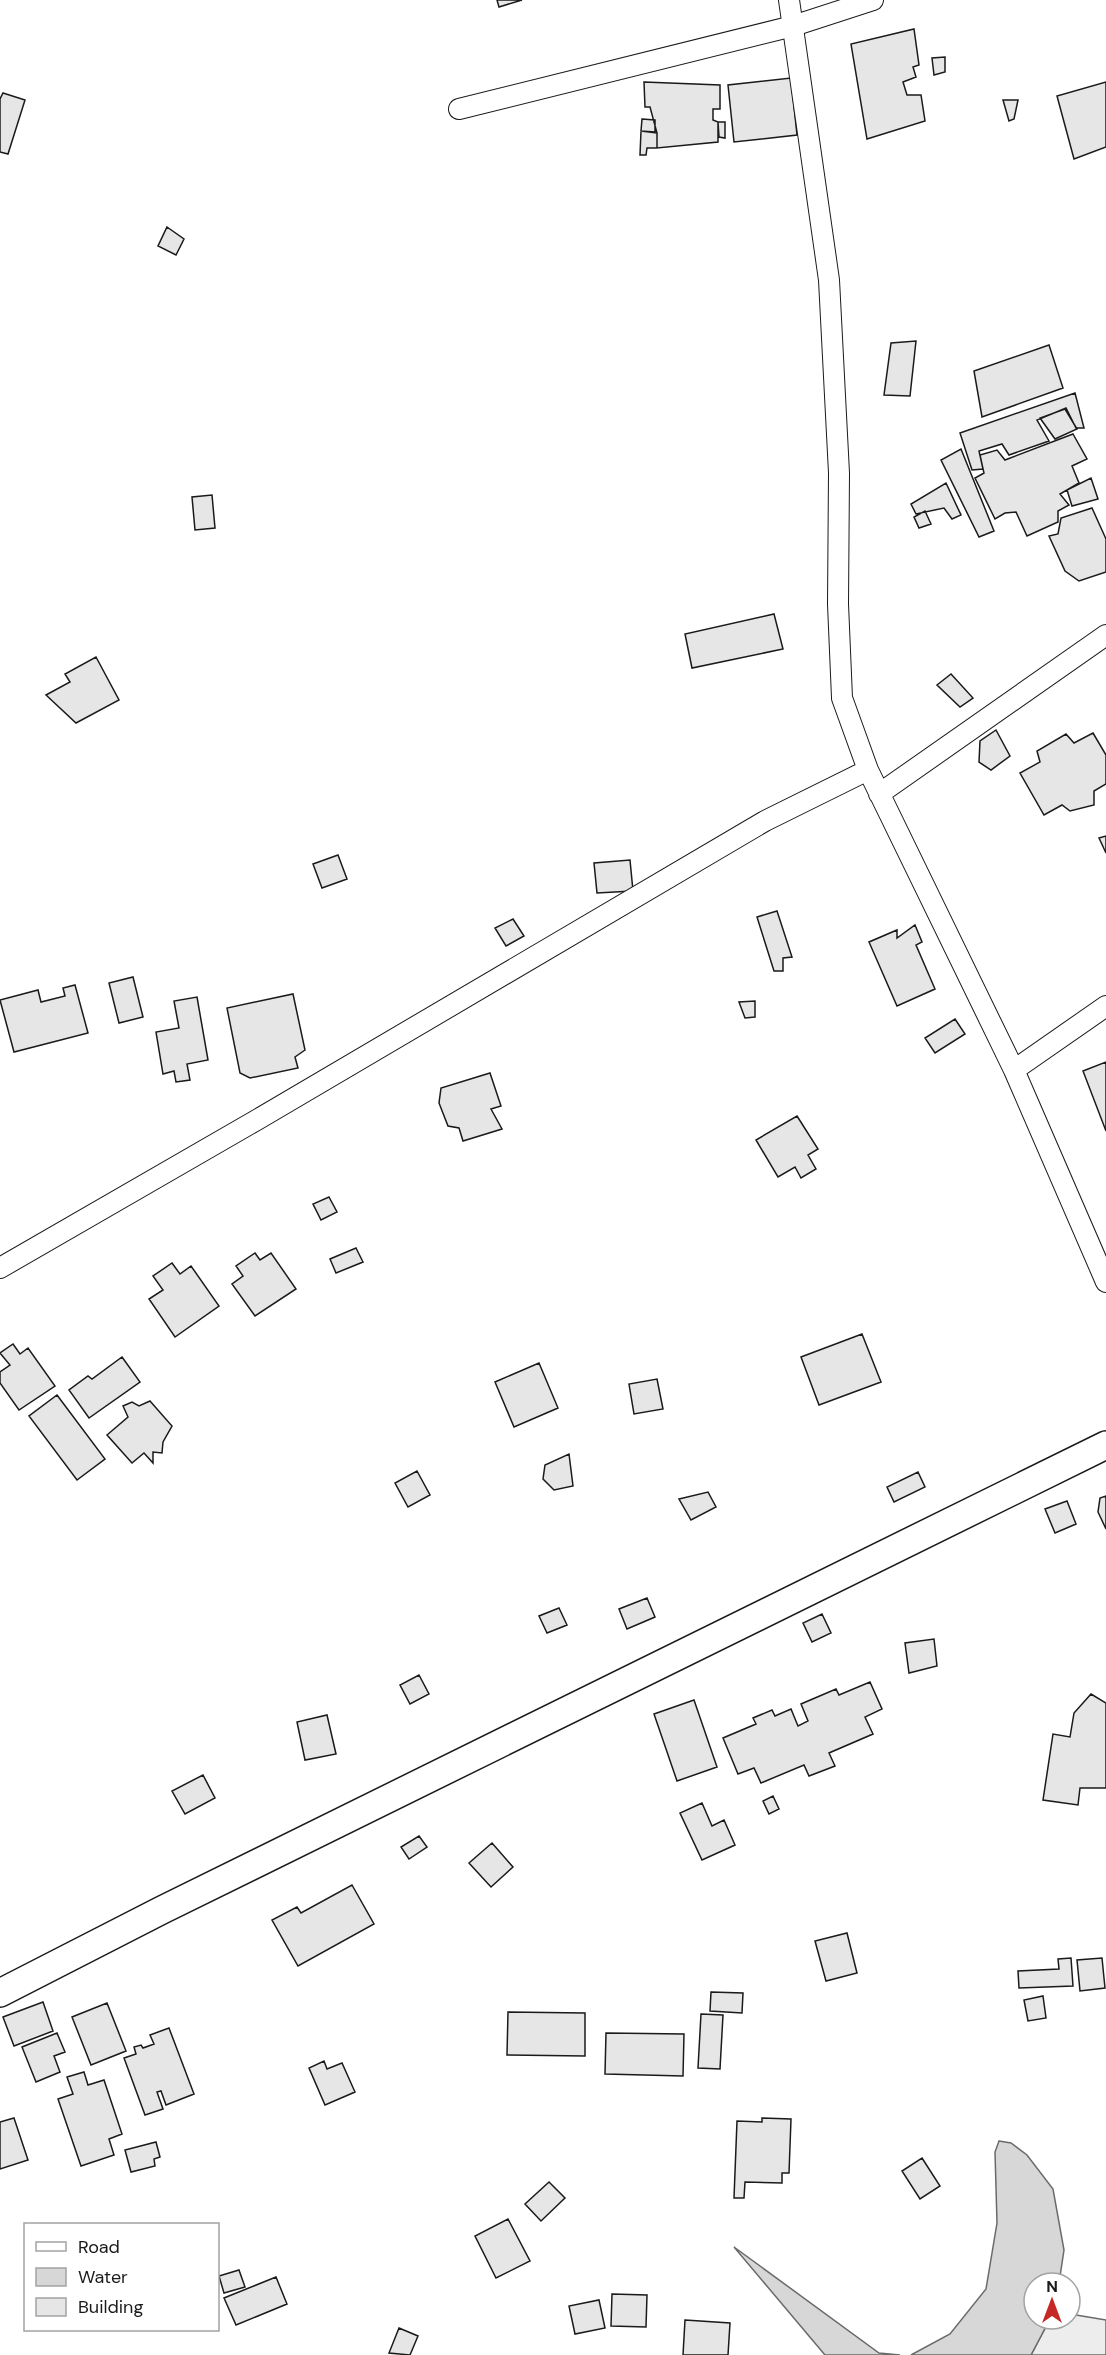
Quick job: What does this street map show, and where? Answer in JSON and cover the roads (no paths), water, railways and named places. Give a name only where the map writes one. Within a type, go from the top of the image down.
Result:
[{"type":"street","points":[[789,0],[829,280],[839,473],[838,604],[842,698],[867,770],[1014,1070],[1106,1282]]},
{"type":"street","points":[[459,109],[793,26],[873,0]]},
{"type":"street","points":[[879,794],[1106,635]]},
{"type":"street","points":[[0,1268],[765,821],[867,770]]},
{"type":"street","points":[[1014,1070],[1106,1006]]},
{"type":"street","points":[[0,1993],[183,1899],[1106,1445]]},
{"type":"water","points":[[999,2141],[1011,2143],[1027,2155],[1053,2189],[1064,2250],[1061,2271],[1022,2271],[1022,2331],[1044,2331],[1031,2355],[911,2355],[950,2334],[986,2289],[997,2223],[995,2152]]},
{"type":"water","points":[[734,2247],[879,2353],[900,2355],[825,2355]]}]
